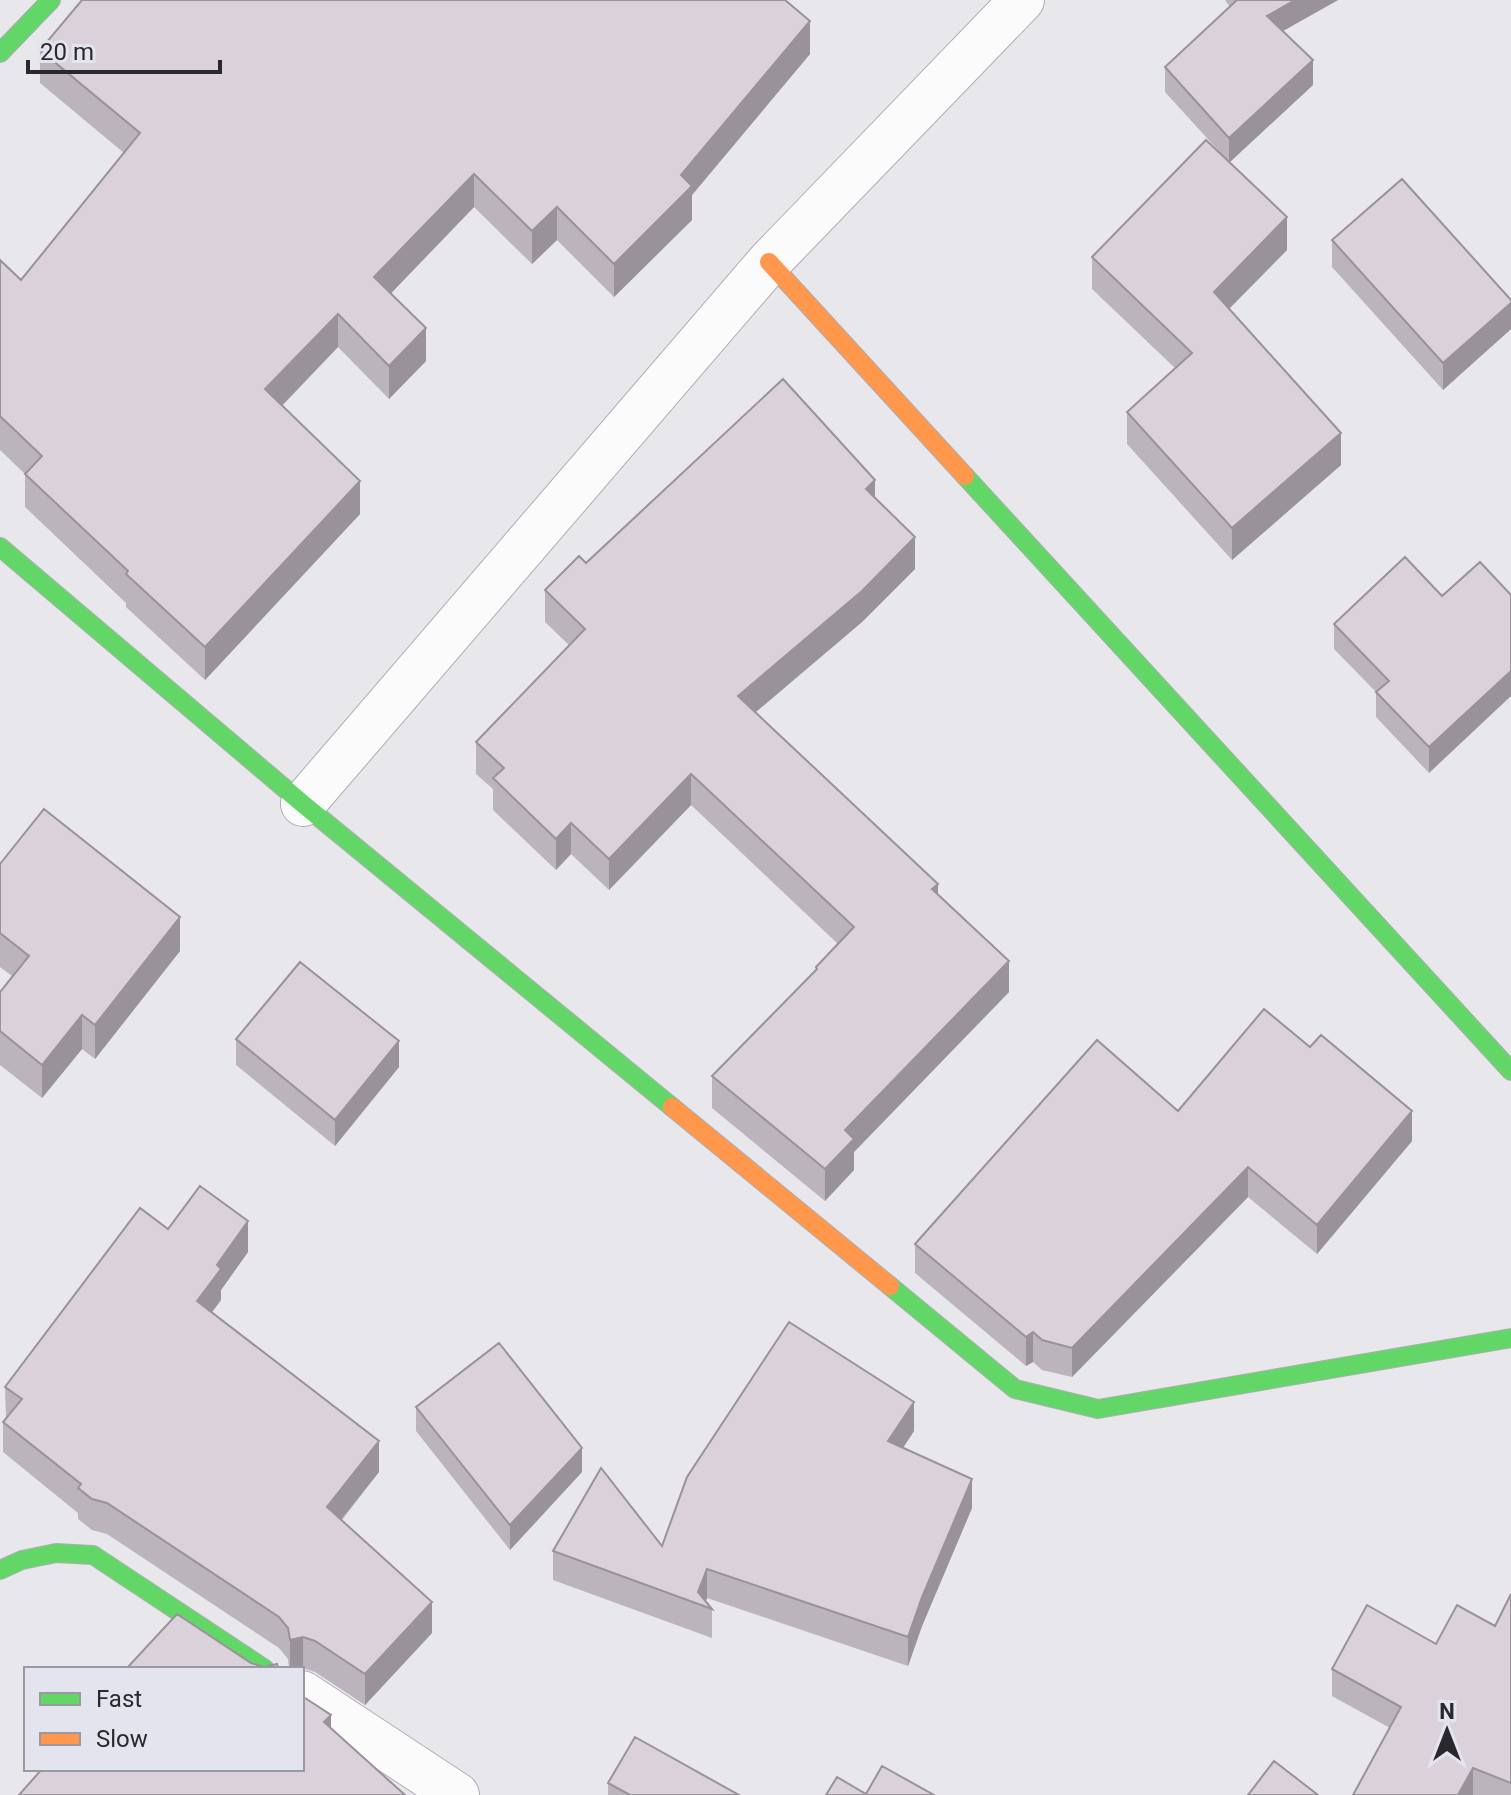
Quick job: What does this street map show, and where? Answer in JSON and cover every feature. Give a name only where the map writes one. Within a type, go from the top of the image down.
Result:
[{"type":"street","points":[[0,53],[51,0]]},
{"type":"street","points":[[303,804],[769,262],[1022,0]]},
{"type":"street","points":[[769,262],[1511,1071]]},
{"type":"street","points":[[0,547],[303,804],[1015,1389],[1098,1409],[1511,1338]]},
{"type":"street","points":[[0,1570],[22,1560],[56,1553],[93,1555],[262,1667]]},
{"type":"street","points":[[304,1694],[457,1795]]},
{"type":"building","points":[[82,0],[785,0],[810,21],[681,175],[692,186],[614,264],[557,207],[532,231],[474,174],[374,277],[426,328],[389,366],[338,314],[265,389],[360,481],[205,647],[25,474],[42,456],[0,416],[0,260],[21,280],[140,133],[40,50]]},
{"type":"building","points":[[1237,0],[1295,0],[1267,16],[1313,60],[1229,138],[1165,67]]},
{"type":"building","points":[[1206,140],[1287,217],[1214,292],[1341,433],[1232,528],[1127,412],[1192,353],[1092,257]]},
{"type":"building","points":[[1402,179],[1511,300],[1443,363],[1332,240]]},
{"type":"building","points":[[783,379],[875,480],[866,489],[915,537],[862,591],[738,696],[938,884],[932,889],[1009,961],[845,1130],[854,1139],[825,1169],[712,1076],[854,927],[691,774],[609,859],[571,823],[556,839],[493,778],[504,768],[476,742],[585,629],[545,590],[579,556],[586,563]]},
{"type":"building","points":[[1405,557],[1442,596],[1480,562],[1511,595],[1511,671],[1429,747],[1376,692],[1389,681],[1334,624]]},
{"type":"building","points":[[44,809],[180,917],[95,1025],[82,1015],[42,1065],[0,1031],[0,992],[29,956],[0,933],[0,864]]},
{"type":"building","points":[[300,962],[399,1041],[335,1120],[236,1039]]},
{"type":"building","points":[[1264,1009],[1310,1047],[1321,1035],[1412,1111],[1317,1225],[1248,1167],[1072,1348],[1042,1340],[1033,1332],[1026,1337],[915,1244],[1097,1040],[1178,1111]]},
{"type":"building","points":[[200,1186],[248,1221],[217,1265],[221,1269],[197,1301],[379,1441],[327,1507],[432,1602],[365,1674],[315,1641],[303,1637],[290,1640],[288,1628],[279,1617],[107,1503],[92,1499],[78,1488],[81,1484],[3,1422],[22,1399],[5,1387],[140,1208],[168,1229]]},
{"type":"building","points":[[789,1322],[914,1402],[888,1441],[972,1479],[908,1637],[707,1569],[698,1592],[712,1609],[553,1551],[601,1468],[662,1546],[687,1477]]},
{"type":"building","points":[[499,1343],[582,1448],[510,1525],[416,1407]]},
{"type":"building","points":[[1511,1594],[1511,1783],[1473,1768],[1458,1795],[1353,1795],[1401,1707],[1332,1669],[1367,1605],[1436,1644],[1457,1605],[1495,1626]]},
{"type":"building","points":[[177,1614],[251,1663],[264,1667],[128,1667]]},
{"type":"building","points":[[304,1697],[331,1715],[324,1722],[405,1795],[19,1795],[40,1771],[304,1771]]},
{"type":"building","points":[[635,1737],[739,1795],[630,1795],[608,1783]]},
{"type":"building","points":[[1274,1761],[1318,1795],[1248,1795]]},
{"type":"building","points":[[882,1766],[934,1795],[826,1795],[837,1777],[866,1794]]},
{"type":"traffic: fast","points":[[0,53],[51,0]]},
{"type":"traffic: fast","points":[[965,476],[1511,1071]]},
{"type":"traffic: fast","points":[[0,547],[303,804],[672,1107]]},
{"type":"traffic: fast","points":[[890,1286],[1015,1389],[1098,1409],[1511,1338]]},
{"type":"traffic: fast","points":[[0,1570],[22,1560],[56,1553],[93,1555],[262,1667]]},
{"type":"traffic: slow","points":[[769,262],[965,476]]},
{"type":"traffic: slow","points":[[672,1107],[890,1286]]}]
